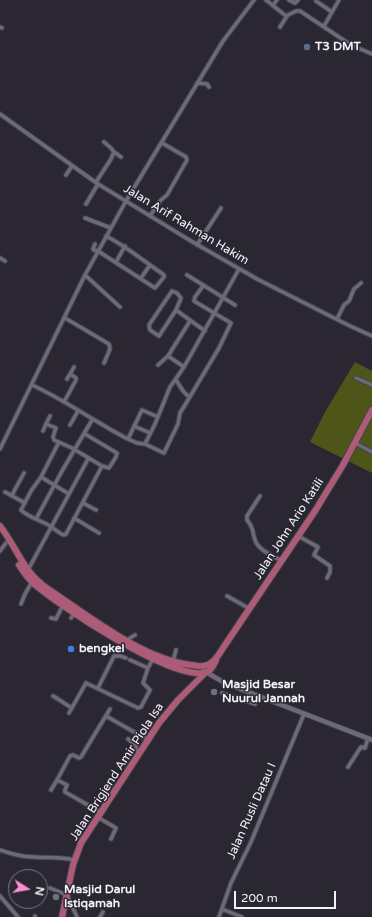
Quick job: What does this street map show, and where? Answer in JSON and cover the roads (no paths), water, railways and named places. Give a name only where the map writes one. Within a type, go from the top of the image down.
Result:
[{"type":"main road","name":"Jalan John Ario Katili","points":[[204,670],[217,657],[282,561],[343,465],[372,410]]},
{"type":"main road","points":[[0,526],[28,571],[39,583],[128,641],[149,652],[204,670]]},
{"type":"main road","points":[[0,533],[25,574],[32,582],[63,604],[73,615],[153,659],[188,671],[204,670]]},
{"type":"main road","name":"Jalan Brigjend Amir Piola Isa","points":[[62,917],[74,860],[81,844],[148,740],[168,712],[204,670]]},
{"type":"street","points":[[0,449],[106,236],[223,41],[254,0]]},
{"type":"street","points":[[266,0],[287,16]]},
{"type":"street","points":[[272,5],[277,0]]},
{"type":"street","points":[[289,0],[295,3],[298,0]]},
{"type":"street","points":[[324,26],[339,0]]},
{"type":"street","points":[[316,1],[332,12]]},
{"type":"street","points":[[280,27],[287,16],[294,11],[300,11],[351,45],[372,54]]},
{"type":"street","points":[[197,83],[207,84],[209,87]]},
{"type":"street","name":"Jalan Arif Rahman Hakim","points":[[0,114],[97,183],[197,245],[240,269],[372,336]]},
{"type":"street","points":[[104,142],[121,157]]},
{"type":"street","points":[[150,216],[161,200],[167,195],[187,160],[186,157],[162,143]]},
{"type":"street","points":[[86,204],[114,152]]},
{"type":"street","points":[[66,175],[72,166]]},
{"type":"street","points":[[197,245],[221,208]]},
{"type":"street","points":[[85,218],[111,228]]},
{"type":"street","points":[[96,244],[93,249],[116,262],[155,288],[164,278],[163,274],[125,246],[106,236]]},
{"type":"street","points":[[116,262],[125,246]]},
{"type":"street","points":[[0,258],[5,261]]},
{"type":"street","points":[[141,278],[150,265]]},
{"type":"street","points":[[145,444],[170,387],[176,380],[240,269]]},
{"type":"street","points":[[86,275],[120,307]]},
{"type":"street","points":[[187,276],[235,305]]},
{"type":"street","points":[[337,319],[344,305],[349,301],[354,289],[361,283]]},
{"type":"street","points":[[32,385],[128,439],[137,443],[145,444],[164,453],[178,424],[180,413],[219,348],[231,324],[230,321],[194,300],[203,286]]},
{"type":"street","points":[[172,291],[181,298],[176,310],[159,336],[150,330],[149,325],[172,291]]},
{"type":"street","points":[[349,301],[354,301]]},
{"type":"street","points":[[176,310],[205,331]]},
{"type":"street","points":[[65,318],[109,344],[110,349],[104,363]]},
{"type":"street","points":[[158,365],[168,356],[190,320]]},
{"type":"street","points":[[168,356],[184,366]]},
{"type":"street","points":[[67,379],[74,367]]},
{"type":"street","points":[[64,402],[76,379],[70,374]]},
{"type":"street","points":[[356,378],[372,386]]},
{"type":"street","points":[[176,380],[189,397]]},
{"type":"street","points":[[128,439],[142,410],[158,417]]},
{"type":"street","points":[[70,425],[78,411]]},
{"type":"street","points":[[43,431],[50,416]]},
{"type":"street","points":[[36,519],[92,420]]},
{"type":"street","points":[[46,424],[56,428],[53,438],[102,466],[107,468],[110,467],[116,453],[85,434]]},
{"type":"street","points":[[134,426],[150,434]]},
{"type":"street","points":[[59,442],[41,477],[31,491],[22,511],[42,522],[51,529],[64,535],[66,534],[102,466]]},
{"type":"street","points":[[355,443],[372,452]]},
{"type":"street","points":[[28,571],[88,458]]},
{"type":"street","points":[[12,495],[24,473]]},
{"type":"street","points":[[41,477],[69,494]]},
{"type":"street","points":[[5,492],[25,503]]},
{"type":"street","points":[[260,496],[246,520],[252,528],[254,538],[258,546],[282,561]]},
{"type":"street","points":[[83,503],[96,510]]},
{"type":"street","points":[[74,518],[99,533]]},
{"type":"street","points":[[298,536],[318,547],[314,555],[330,566],[330,572],[327,578]]},
{"type":"street","points":[[0,551],[6,543]]},
{"type":"street","points":[[21,604],[32,582]]},
{"type":"street","points":[[227,596],[250,609]]},
{"type":"street","points":[[51,618],[54,620],[56,619],[63,604]]},
{"type":"street","points":[[128,641],[135,635]]},
{"type":"street","points":[[173,661],[176,650]]},
{"type":"street","points":[[98,688],[114,656],[120,656],[148,668]]},
{"type":"street","points":[[69,714],[86,683],[140,708],[150,690],[143,683],[153,659]]},
{"type":"street","points":[[204,670],[217,680],[370,739],[365,748],[361,747],[348,767]]},
{"type":"street","points":[[244,700],[249,692]]},
{"type":"street","points":[[222,693],[255,704]]},
{"type":"street","points":[[53,696],[60,700],[63,704],[72,708]]},
{"type":"street","points":[[51,790],[70,756],[73,755],[79,758],[81,757],[110,709]]},
{"type":"street","name":"Jalan Rusli Datau I","points":[[220,917],[231,883],[251,842],[304,714]]},
{"type":"street","points":[[106,716],[148,740]]},
{"type":"street","points":[[128,739],[136,745],[136,750],[141,752]]},
{"type":"street","points":[[57,780],[67,784],[65,792],[100,815],[116,828],[111,839]]},
{"type":"street","points":[[0,850],[16,855],[56,857],[74,860]]},
{"type":"street","points":[[50,888],[67,895],[77,917]]},
{"type":"street","points":[[0,896],[18,917]]},
{"type":"street","points":[[222,909],[242,917]]},
{"type":"street","points":[[100,917],[102,912]]},
{"type":"place","name":"T3 DMT","points":[[307,47]]},
{"type":"place","name":"bengkel","points":[[71,649]]},
{"type":"place","name":"Masjid Besar Nuurul Jannah","points":[[214,692]]},
{"type":"place","name":"Masjid Darul Istiqamah","points":[[56,897]]}]
